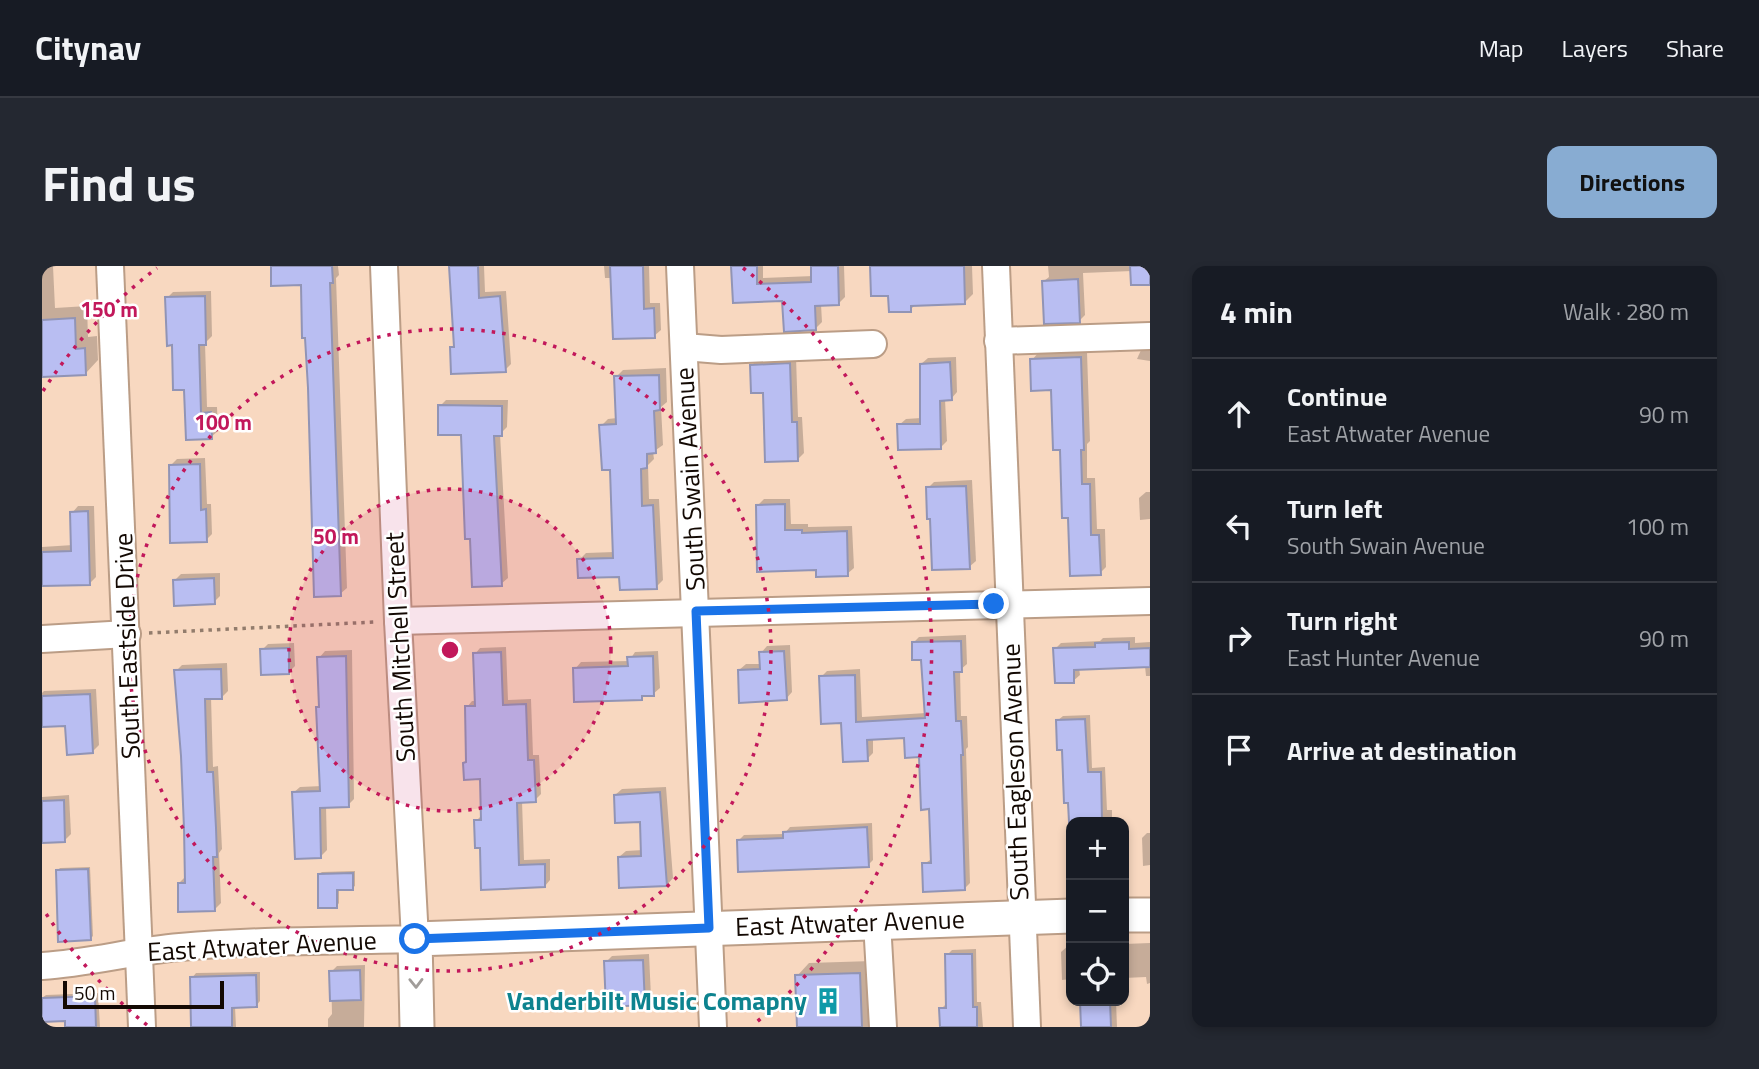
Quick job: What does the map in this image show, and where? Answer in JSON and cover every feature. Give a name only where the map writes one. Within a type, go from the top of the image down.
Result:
[{"type":"main road","points":[[1129,915],[1150,915]]},
{"type":"main road","name":"East Atwater Avenue","points":[[415,939],[1066,916]]},
{"type":"main road","name":"South Mitchell Street","points":[[415,939],[417,1027]]},
{"type":"street","name":"South Eastside Drive","points":[[110,266],[142,1027]]},
{"type":"street","name":"South Mitchell Street","points":[[384,266],[398,621],[415,939]]},
{"type":"street","name":"South Swain Avenue","points":[[680,266],[713,1027]]},
{"type":"street","name":"South Eagleson Avenue","points":[[996,266],[1027,1027]]},
{"type":"street","points":[[998,341],[1150,336]]},
{"type":"street","points":[[684,347],[721,350],[873,344]]},
{"type":"street","points":[[398,621],[1150,601]]},
{"type":"street","points":[[42,639],[127,634]]},
{"type":"street","points":[[877,922],[883,1027]]},
{"type":"street","name":"East Atwater Avenue","points":[[42,966],[215,944],[415,939]]},
{"type":"path","points":[[127,634],[398,621]]},
{"type":"building","points":[[271,266],[332,266],[333,283],[330,283],[341,596],[314,597],[308,388],[305,338],[302,338],[301,285],[271,286]]},
{"type":"building","points":[[449,266],[478,266],[479,298],[500,296],[506,372],[451,374],[450,347],[454,347]]},
{"type":"building","points":[[610,266],[643,266],[644,309],[654,308],[655,338],[613,339]]},
{"type":"building","points":[[731,266],[757,266],[757,284],[811,282],[811,266],[838,266],[839,305],[815,306],[816,330],[784,332],[782,301],[733,303]]},
{"type":"building","points":[[870,266],[964,266],[965,304],[911,306],[911,312],[889,312],[888,296],[871,296]]},
{"type":"building","points":[[1130,266],[1150,266],[1150,285],[1131,285]]},
{"type":"building","points":[[1078,279],[1080,323],[1044,324],[1042,281]]},
{"type":"building","points":[[205,296],[206,345],[199,345],[201,413],[211,412],[212,439],[186,440],[184,390],[173,390],[172,345],[167,346],[165,297]]},
{"type":"building","points":[[75,318],[76,349],[85,348],[86,375],[42,377],[42,320]]},
{"type":"building","points":[[1081,357],[1084,450],[1081,450],[1082,484],[1090,484],[1091,535],[1099,535],[1101,575],[1070,576],[1068,518],[1062,518],[1060,450],[1053,450],[1051,390],[1031,391],[1030,359]]},
{"type":"building","points":[[950,362],[952,400],[940,401],[941,449],[898,450],[897,424],[920,424],[920,364]]},
{"type":"building","points":[[790,363],[792,422],[797,422],[798,461],[765,462],[763,393],[751,393],[750,365]]},
{"type":"building","points":[[659,375],[660,410],[654,411],[656,453],[647,454],[647,468],[641,469],[642,506],[653,505],[657,589],[620,590],[619,577],[578,578],[577,559],[613,558],[610,470],[602,470],[599,425],[616,424],[614,376]]},
{"type":"building","points":[[438,405],[502,406],[502,436],[494,436],[502,586],[472,587],[470,539],[465,539],[461,435],[438,435]]},
{"type":"building","points":[[200,464],[201,510],[206,509],[207,542],[170,543],[169,465]]},
{"type":"building","points":[[966,486],[970,569],[932,570],[926,487]]},
{"type":"building","points":[[785,504],[785,530],[802,530],[802,533],[847,531],[848,576],[816,577],[816,570],[757,572],[756,505]]},
{"type":"building","points":[[88,511],[90,585],[42,586],[42,552],[71,551],[70,512]]},
{"type":"building","points":[[214,578],[215,604],[174,606],[173,580]]},
{"type":"building","points":[[961,641],[962,672],[954,672],[956,721],[961,721],[963,755],[965,890],[923,892],[922,863],[931,863],[929,809],[921,810],[919,757],[905,758],[904,738],[867,740],[868,761],[843,762],[841,723],[821,724],[819,676],[855,675],[856,722],[925,718],[921,660],[912,660],[912,642]]},
{"type":"building","points":[[1129,642],[1129,649],[1150,648],[1150,667],[1074,670],[1074,683],[1055,683],[1053,648],[1095,647],[1095,643]]},
{"type":"building","points":[[289,648],[289,674],[261,675],[260,649]]},
{"type":"building","points":[[784,651],[787,700],[739,703],[738,670],[760,669],[759,652]]},
{"type":"building","points":[[501,652],[503,705],[526,704],[528,760],[534,760],[536,802],[517,803],[519,865],[545,864],[545,887],[481,890],[480,848],[475,848],[474,820],[481,820],[480,779],[464,780],[465,706],[475,706],[473,653]]},
{"type":"building","points":[[346,656],[349,807],[320,808],[321,858],[295,859],[292,792],[320,791],[316,707],[319,707],[317,657]]},
{"type":"building","points":[[653,656],[654,696],[642,696],[642,700],[574,702],[573,668],[628,666],[627,657]]},
{"type":"building","points":[[221,669],[222,699],[205,699],[207,772],[213,772],[216,828],[217,857],[213,857],[215,911],[178,912],[178,883],[185,883],[181,756],[174,670]]},
{"type":"building","points":[[90,694],[93,753],[67,755],[65,726],[42,727],[42,696]]},
{"type":"building","points":[[1085,719],[1088,772],[1101,772],[1102,817],[1069,817],[1068,803],[1064,803],[1062,750],[1057,750],[1056,720]]},
{"type":"building","points":[[660,792],[667,886],[619,888],[618,857],[641,856],[640,822],[615,823],[614,795]]},
{"type":"building","points":[[64,800],[65,842],[42,843],[42,801]]},
{"type":"building","points":[[867,827],[869,867],[738,872],[737,840],[783,838],[783,832]]},
{"type":"building","points":[[88,869],[91,940],[58,942],[56,870]]},
{"type":"building","points":[[353,873],[353,890],[337,890],[337,908],[318,908],[318,874]]},
{"type":"building","points":[[945,954],[972,954],[973,1007],[977,1007],[977,1027],[940,1027],[939,1008],[946,1008]]},
{"type":"building","points":[[643,960],[645,1005],[606,1007],[604,961]]},
{"type":"building","points":[[360,970],[361,1000],[330,1001],[329,971]]},
{"type":"building","name":"Vanderbilt Music Comapny","points":[[860,973],[862,1027],[797,1027],[795,975]]},
{"type":"building","points":[[256,975],[257,1007],[232,1008],[232,1027],[191,1027],[190,977]]},
{"type":"building","points":[[95,996],[96,1027],[65,1027],[65,1021],[42,1022],[42,998]]},
{"type":"building","points":[[1080,1006],[1110,1006],[1111,1027],[1081,1027]]},
{"type":"place","name":"Vanderbilt Music Comapny","points":[[828,1001]]},
{"type":"route","points":[[415,939],[709,928],[696,611],[994,604]]}]
